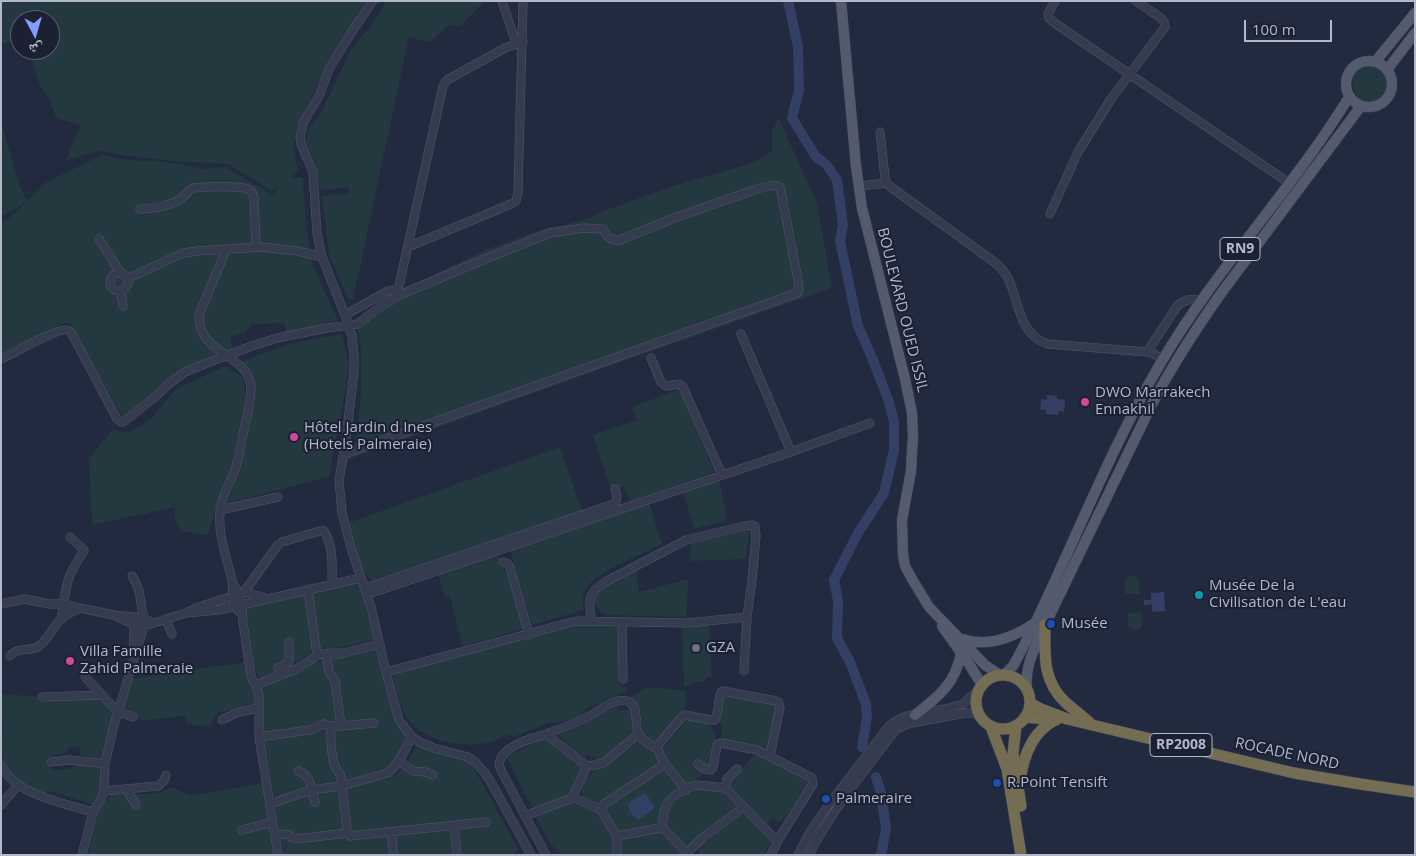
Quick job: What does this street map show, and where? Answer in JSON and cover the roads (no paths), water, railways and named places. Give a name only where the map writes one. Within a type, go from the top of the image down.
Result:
[{"type":"highway","points":[[1040,624],[1045,665],[1053,688],[1065,702],[1090,724]]},
{"type":"highway","points":[[1001,675],[1017,678],[1027,689]]},
{"type":"highway","name":"RN9","points":[[981,687],[992,677],[1001,675]]},
{"type":"highway","points":[[981,687],[976,700],[976,706],[981,718],[991,727],[1007,769],[1022,855]]},
{"type":"highway","name":"RN9","points":[[1026,717],[1030,703],[1027,689]]},
{"type":"highway","name":"RP2008","points":[[1030,703],[1067,719]]},
{"type":"highway","points":[[991,727],[1004,729],[1016,726],[1026,717]]},
{"type":"highway","name":"RP2008","points":[[1026,717],[1055,720],[1067,719]]},
{"type":"highway","name":"ROCADE NORD","points":[[1067,719],[1294,773],[1415,792]]},
{"type":"highway","points":[[1018,791],[1030,744],[1042,729],[1055,720]]},
{"type":"highway","points":[[1016,726],[1013,754],[1028,855]]},
{"type":"main road","name":"BOULEVARD OUED ISSIL","points":[[841,1],[858,186],[866,231],[912,412],[911,471],[902,520],[902,555],[916,587],[937,616],[981,687]]},
{"type":"main road","points":[[1376,62],[1415,13]]},
{"type":"main road","points":[[1387,70],[1415,33]]},
{"type":"main road","points":[[1363,62],[1376,62],[1387,70],[1392,84],[1387,98],[1382,103],[1368,107],[1360,106],[1349,97],[1346,79],[1352,68],[1363,62]]},
{"type":"main road","name":"RN9","points":[[1027,689],[1026,681],[1030,660],[1040,624],[1119,444],[1148,384],[1204,299],[1321,139],[1349,97]]},
{"type":"main road","name":"RN9","points":[[1001,675],[1013,666],[1040,624],[1149,410],[1167,377],[1211,307],[1360,106]]},
{"type":"main road","name":"BOULEVARD OUED ISSIL","points":[[937,616],[961,638],[985,665],[1001,675]]},
{"type":"main road","points":[[961,638],[970,642],[993,642],[1040,624]]},
{"type":"main road","points":[[915,715],[950,683],[959,666],[961,653]]},
{"type":"street","points":[[373,1],[329,69],[319,96],[304,121],[301,130],[301,144],[313,172],[317,233],[322,256],[352,336],[354,372],[339,480],[342,513],[351,548],[367,591],[399,720],[412,737],[421,743],[468,757],[475,762],[485,773],[531,855]]},
{"type":"street","points":[[502,1],[519,42]]},
{"type":"street","points":[[408,247],[516,201],[518,192],[519,42],[523,1]]},
{"type":"street","points":[[1055,1],[1048,14],[1051,20],[1289,183]]},
{"type":"street","points":[[1050,214],[1078,152],[1129,74],[1163,31],[1164,27],[1161,18],[1136,1]]},
{"type":"street","points":[[345,315],[388,291],[396,290],[399,286],[442,86],[446,80],[519,42]]},
{"type":"street","points":[[880,132],[884,175],[887,183],[997,264],[1009,280],[1025,327],[1030,334],[1048,344],[1146,352],[1154,354],[1163,360]]},
{"type":"street","points":[[858,186],[887,183]]},
{"type":"street","points":[[1,359],[52,334],[65,329],[68,330],[72,334],[117,419],[121,422],[127,420],[186,372],[277,338],[358,324],[377,309],[402,294],[550,233],[583,228],[598,228],[603,229],[610,239],[620,240],[674,218],[773,185],[779,186],[798,280],[799,291],[797,293],[344,454]]},
{"type":"street","points":[[140,209],[170,204],[180,199],[193,188],[246,188],[250,190],[254,197],[256,247]]},
{"type":"street","points":[[99,239],[124,276],[127,286],[121,291],[113,290],[110,282],[113,275],[124,276],[183,254],[198,251],[256,247],[322,256]]},
{"type":"street","points":[[226,250],[199,316],[199,325],[206,341],[246,373],[250,381],[251,390],[238,461],[223,496],[220,510],[220,528],[233,583],[239,594],[239,605],[251,675],[259,696],[259,737],[278,855]]},
{"type":"street","points":[[121,291],[123,306]]},
{"type":"street","points":[[1146,352],[1178,305],[1187,300],[1204,299]]},
{"type":"street","points":[[741,334],[791,452]]},
{"type":"street","points":[[650,358],[666,386],[679,384],[683,387],[722,475]]},
{"type":"street","points":[[367,591],[791,452],[870,423]]},
{"type":"street","points":[[367,591],[611,505],[616,502],[615,489]]},
{"type":"street","points":[[220,510],[278,497]]},
{"type":"street","points":[[591,621],[589,599],[592,592],[598,586],[686,540],[752,525],[755,526],[756,530],[747,617],[744,671]]},
{"type":"street","points":[[239,594],[278,545],[282,542],[320,531],[324,531],[326,534],[332,553],[332,584]]},
{"type":"street","points":[[62,619],[62,609],[69,577],[84,550],[70,537]]},
{"type":"street","points":[[503,562],[507,563],[510,567],[529,635]]},
{"type":"street","points":[[82,855],[93,812],[104,791],[105,764],[143,621],[140,590],[132,576]]},
{"type":"street","points":[[186,613],[219,610],[361,578]]},
{"type":"street","points":[[308,589],[315,657]]},
{"type":"street","points":[[1,604],[25,599],[49,604],[64,604],[143,621],[166,620],[239,594],[266,598]]},
{"type":"street","points":[[10,656],[15,651],[37,648],[62,619],[80,608]]},
{"type":"street","points":[[386,672],[576,621],[688,623],[747,617]]},
{"type":"street","points":[[166,620],[172,634]]},
{"type":"street","points":[[622,622],[623,679]]},
{"type":"street","points":[[280,676],[279,667],[289,661],[289,642]]},
{"type":"street","points":[[315,657],[326,659],[340,653],[380,644]]},
{"type":"street","points":[[256,685],[296,669],[315,657],[330,653],[340,653]]},
{"type":"street","points":[[326,659],[329,672],[335,681],[341,726]]},
{"type":"street","points":[[85,677],[118,712],[133,717]]},
{"type":"street","points":[[809,855],[830,819],[862,774],[895,722],[901,718],[963,704],[981,687]]},
{"type":"street","points":[[657,749],[657,746],[683,716],[688,715],[715,720],[721,692],[727,691],[778,702],[780,707],[770,756]]},
{"type":"street","points":[[42,696],[101,695]]},
{"type":"street","points":[[485,773],[506,752],[518,744],[588,717],[615,701],[621,700],[632,704],[635,709],[639,734],[657,749],[665,764],[686,790]]},
{"type":"street","points":[[222,720],[236,713],[258,708]]},
{"type":"street","points":[[798,855],[822,814],[858,764],[886,735],[912,723],[965,713],[973,713],[981,718]]},
{"type":"street","points":[[259,737],[310,730],[323,724],[341,726],[374,723]]},
{"type":"street","points":[[332,726],[330,735],[334,766],[340,773],[348,833]]},
{"type":"street","points":[[546,734],[587,766],[603,763],[639,734]]},
{"type":"street","points":[[270,804],[312,790],[341,786],[388,773],[393,770],[412,737]]},
{"type":"street","points":[[698,764],[705,770],[711,770],[717,746],[721,743],[751,748],[812,778],[813,784],[778,840],[771,855]]},
{"type":"street","points":[[51,762],[70,760],[105,764]]},
{"type":"street","points":[[500,760],[499,765],[503,774],[546,855]]},
{"type":"street","points":[[398,761],[414,771],[424,772],[433,776]]},
{"type":"street","points":[[601,810],[604,804],[665,764]]},
{"type":"street","points":[[572,798],[587,766]]},
{"type":"street","points":[[2,768],[12,781],[40,796],[93,812]]},
{"type":"street","points":[[726,788],[727,780],[737,769]]},
{"type":"street","points":[[298,771],[303,772],[310,780],[315,802]]},
{"type":"street","points":[[104,791],[158,786],[164,781],[166,775]]},
{"type":"street","points":[[1,806],[18,785]]},
{"type":"street","points":[[662,828],[667,804],[674,797],[697,785],[726,788],[778,840]]},
{"type":"street","points":[[126,789],[136,805]]},
{"type":"street","points":[[525,816],[575,798],[601,810],[617,837],[617,855]]},
{"type":"street","points":[[662,828],[690,853],[707,835],[744,807]]},
{"type":"street","points":[[242,830],[273,822]]},
{"type":"street","points":[[275,835],[288,834],[296,839],[348,833],[350,836],[354,836],[486,822]]},
{"type":"street","points":[[454,826],[457,855]]},
{"type":"street","points":[[617,837],[662,828]]},
{"type":"street","points":[[391,832],[394,855]]},
{"type":"water","points":[[1047,395],[1057,396],[1057,399],[1065,400],[1064,412],[1059,411],[1058,415],[1046,414],[1046,410],[1040,409],[1041,399],[1047,400]]},
{"type":"water","points":[[1164,592],[1165,611],[1152,612],[1152,604],[1144,605],[1144,600],[1151,600],[1151,593]]},
{"type":"water","points":[[645,793],[655,807],[637,820],[627,805]]},
{"type":"waterway","points":[[788,1],[798,47],[799,90],[792,118],[816,157],[826,164],[837,180],[843,225],[840,241],[858,326],[889,402],[894,422],[894,450],[884,493],[858,533],[834,580],[838,601],[837,638],[850,662],[866,704],[867,717],[862,747]]},
{"type":"waterway","points":[[876,777],[881,793],[886,829],[881,855]]},
{"type":"place","name":"DWO Marrakech Ennakhil","points":[[1085,402]]},
{"type":"place","name":"Hôtel Jardin d Ines (Hotels Palmeraie)","points":[[294,437]]},
{"type":"place","name":"Musée De la Civilisation de L'eau","points":[[1199,595]]},
{"type":"place","name":"Musée","points":[[1051,624]]},
{"type":"place","name":"GZA","points":[[696,648]]},
{"type":"place","name":"Villa Famille Zahid Palmeraie","points":[[70,661]]},
{"type":"place","name":"R.Point Tensift","points":[[997,783]]},
{"type":"place","name":"Palmeraire","points":[[826,799]]}]
